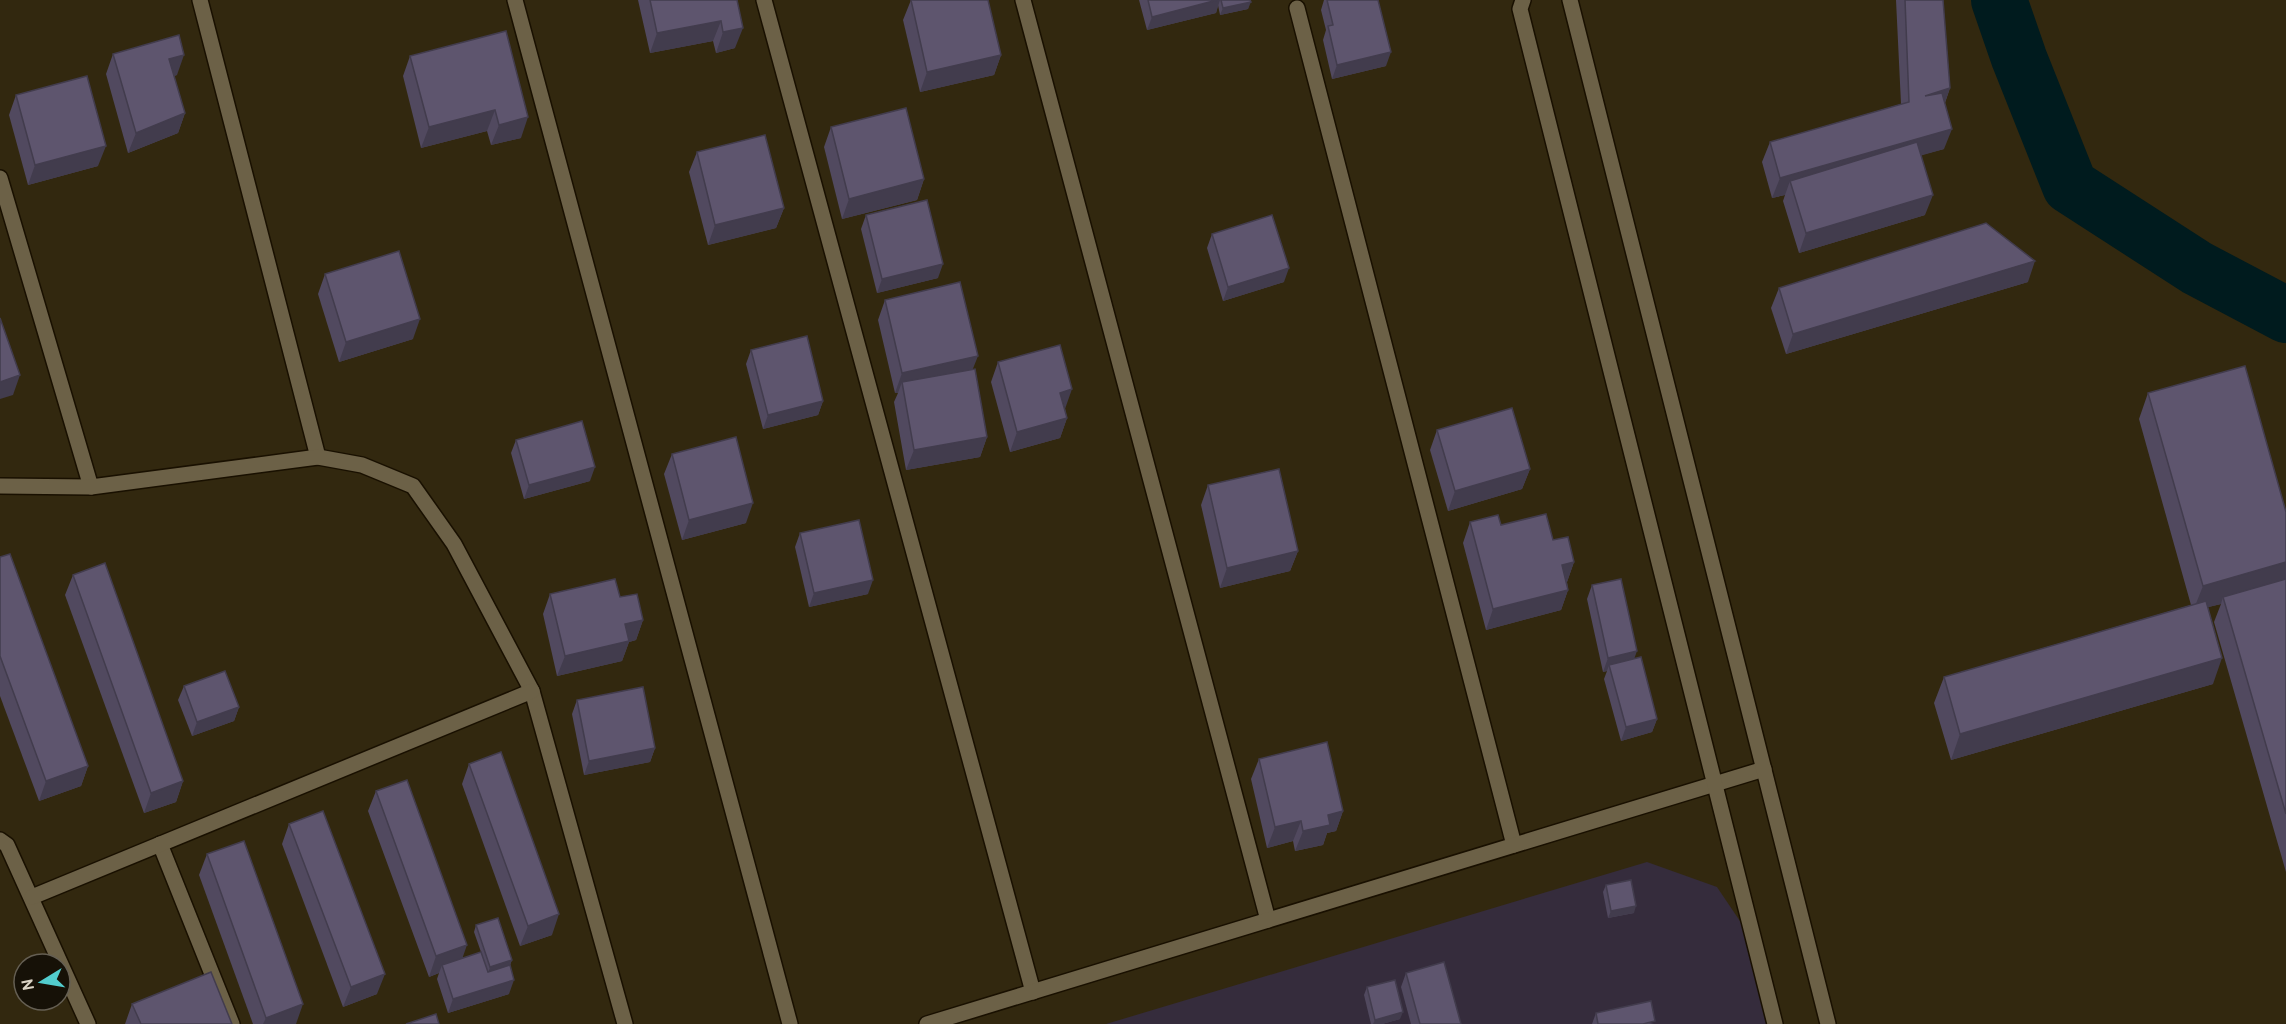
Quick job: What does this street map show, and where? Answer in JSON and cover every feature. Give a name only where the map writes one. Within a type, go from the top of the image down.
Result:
[{"type":"street","points":[[200,0],[318,457]]},
{"type":"street","points":[[515,0],[790,1024]]},
{"type":"street","points":[[764,0],[1033,992]]},
{"type":"street","points":[[1023,0],[1268,920]]},
{"type":"street","points":[[1523,0],[1520,9],[1775,1024]]},
{"type":"street","points":[[1570,0],[1828,1024]]},
{"type":"street","points":[[1297,8],[1514,844]]},
{"type":"street","points":[[0,178],[91,487]]},
{"type":"street","points":[[0,486],[91,487],[318,457],[362,465],[413,486],[454,544],[532,691],[625,1024]]},
{"type":"street","points":[[32,897],[532,691]]},
{"type":"street","points":[[927,1024],[1764,770]]},
{"type":"street","points":[[0,840],[8,845],[88,1024]]},
{"type":"street","points":[[160,844],[232,1024]]},
{"type":"shaded area","points":[[1647,862],[1717,887],[1748,933],[1771,1024],[1106,1024]]},
{"type":"building","points":[[650,0],[737,0],[743,28],[723,32],[721,21],[657,33]]},
{"type":"building","points":[[911,0],[988,0],[1001,55],[927,72]]},
{"type":"building","points":[[1148,0],[1217,0],[1152,17]]},
{"type":"building","points":[[1221,0],[1250,0],[1251,2],[1223,8]]},
{"type":"building","points":[[1327,0],[1378,0],[1391,52],[1337,65],[1328,26],[1333,25]]},
{"type":"building","points":[[1905,0],[1943,0],[1950,88],[1925,96],[1942,93],[1952,129],[1780,178],[1770,142],[1909,102]]},
{"type":"building","points":[[506,31],[528,117],[499,125],[495,110],[429,127],[410,56]]},
{"type":"building","points":[[179,35],[184,55],[169,59],[185,113],[136,133],[113,54]]},
{"type":"building","points":[[87,76],[106,146],[35,165],[16,95]]},
{"type":"building","points":[[906,108],[924,179],[849,199],[831,127]]},
{"type":"building","points":[[765,135],[784,208],[715,225],[697,152]]},
{"type":"building","points":[[1917,142],[1933,195],[1806,233],[1790,181]]},
{"type":"building","points":[[927,200],[943,264],[882,279],[866,215]]},
{"type":"building","points":[[1272,215],[1289,268],[1228,287],[1212,234]]},
{"type":"building","points":[[1986,223],[2035,261],[1793,334],[1779,288]]},
{"type":"building","points":[[399,251],[420,319],[346,342],[325,274]]},
{"type":"building","points":[[960,282],[978,356],[902,373],[885,300]]},
{"type":"building","points":[[0,318],[20,375],[0,382]]},
{"type":"building","points":[[807,336],[823,401],[768,415],[751,350]]},
{"type":"building","points":[[1060,345],[1072,389],[1060,393],[1067,418],[1017,432],[998,362]]},
{"type":"building","points":[[2245,366],[2286,512],[2286,562],[2203,586],[2148,393]]},
{"type":"building","points":[[975,369],[987,437],[914,450],[902,382]]},
{"type":"building","points":[[1512,408],[1530,469],[1455,491],[1437,430]]},
{"type":"building","points":[[582,421],[595,467],[529,485],[516,440]]},
{"type":"building","points":[[736,437],[753,503],[689,520],[672,454]]},
{"type":"building","points":[[1279,469],[1298,551],[1227,568],[1208,485]]},
{"type":"building","points":[[1546,514],[1553,540],[1568,537],[1574,562],[1562,565],[1568,590],[1493,609],[1470,522],[1498,515],[1501,525]]},
{"type":"building","points":[[859,520],[873,580],[814,593],[800,533]]},
{"type":"building","points":[[10,554],[88,766],[46,781],[0,656],[0,557]]},
{"type":"building","points":[[105,563],[183,781],[151,793],[73,575]]},
{"type":"building","points":[[615,579],[620,597],[637,594],[643,620],[625,624],[629,641],[565,656],[550,594]]},
{"type":"building","points":[[1621,579],[1637,651],[1608,658],[1592,585]]},
{"type":"building","points":[[2286,579],[2286,814],[2223,597]]},
{"type":"building","points":[[2206,601],[2222,658],[1960,734],[1944,677]]},
{"type":"building","points":[[1641,657],[1657,719],[1626,727],[1609,665]]},
{"type":"building","points":[[225,671],[239,707],[197,722],[184,686]]},
{"type":"building","points":[[643,687],[655,748],[589,761],[577,700]]},
{"type":"building","points":[[1327,742],[1343,811],[1328,815],[1330,825],[1303,831],[1301,821],[1275,827],[1259,759]]},
{"type":"building","points":[[501,752],[559,914],[528,926],[469,764]]},
{"type":"building","points":[[407,780],[467,945],[436,956],[376,791]]},
{"type":"building","points":[[323,811],[385,974],[351,987],[289,824]]},
{"type":"building","points":[[244,841],[303,1004],[266,1018],[207,854]]},
{"type":"building","points":[[1631,880],[1636,906],[1611,911],[1606,885]]},
{"type":"building","points":[[498,918],[512,960],[490,967],[476,925]]},
{"type":"building","points":[[481,952],[488,972],[510,965],[514,980],[453,999],[442,965]]},
{"type":"building","points":[[1444,962],[1461,1024],[1420,1024],[1406,973]]},
{"type":"building","points":[[211,972],[232,1024],[141,1024],[132,1004]]},
{"type":"building","points":[[1395,980],[1403,1012],[1375,1020],[1367,987]]},
{"type":"building","points":[[1651,1001],[1655,1021],[1643,1024],[1598,1024],[1596,1013]]},
{"type":"building","points":[[436,1014],[439,1024],[406,1024]]},
{"type":"waterway","points":[[1999,0],[2019,58],[2070,186],[2197,268],[2286,315]]}]
